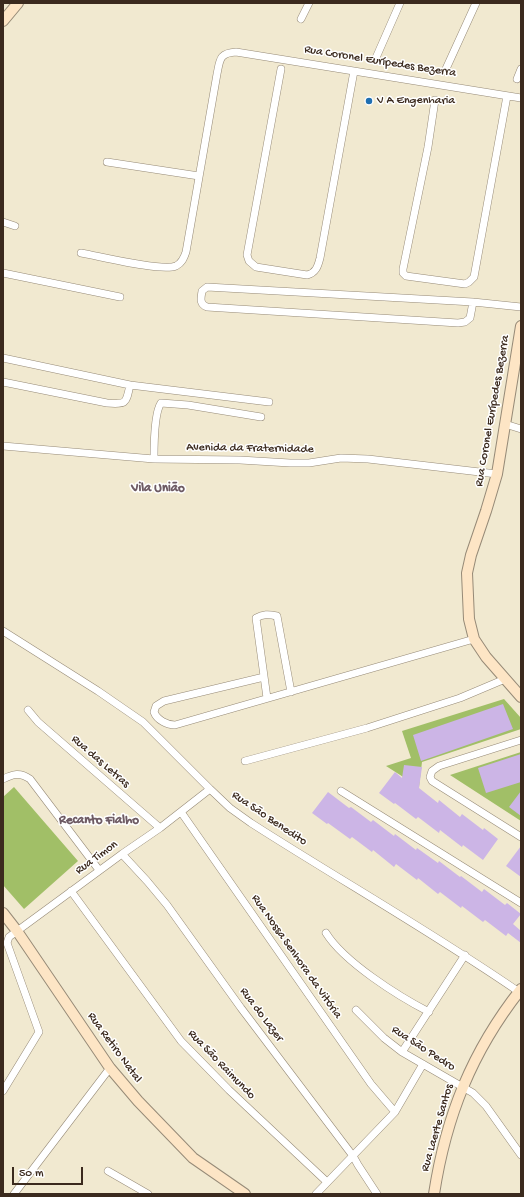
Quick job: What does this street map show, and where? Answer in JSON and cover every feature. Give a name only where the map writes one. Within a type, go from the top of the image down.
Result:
[{"type":"street","points":[[3,21],[18,3]]},
{"type":"street","points":[[301,19],[309,3]]},
{"type":"street","points":[[375,60],[400,3]]},
{"type":"street","points":[[445,71],[476,3]]},
{"type":"street","name":"Rua Coronel Eurípedes Bezerra","points":[[200,176],[220,58],[226,53],[236,52],[521,98]]},
{"type":"street","points":[[281,69],[247,254],[256,266],[307,275],[312,274],[316,270],[320,258],[354,71]]},
{"type":"street","points":[[517,79],[521,69]]},
{"type":"street","points":[[435,100],[428,147],[403,273],[406,276],[465,284],[474,277],[507,96]]},
{"type":"street","points":[[80,252],[158,268],[168,268],[180,263],[186,252],[200,176],[107,162]]},
{"type":"street","points":[[3,222],[15,226]]},
{"type":"street","points":[[3,273],[120,297]]},
{"type":"street","points":[[473,302],[470,318],[465,322],[458,323],[207,307],[201,302],[202,291],[208,287],[473,302],[521,306]]},
{"type":"street","name":"Rua Coronel Eurípedes Bezerra","points":[[521,326],[519,354],[497,474],[471,555],[467,573],[469,619],[474,638],[486,657],[521,697]]},
{"type":"street","points":[[3,358],[130,385],[269,402]]},
{"type":"street","points":[[3,382],[107,403],[120,404],[125,402],[127,399],[130,385]]},
{"type":"street","points":[[154,459],[157,416],[161,403],[188,405],[261,417]]},
{"type":"street","points":[[505,424],[521,429]]},
{"type":"street","name":"Avenida da Fraternidade","points":[[3,446],[154,459],[240,460],[290,463],[341,458],[368,459],[497,474]]},
{"type":"street","points":[[267,698],[256,618],[262,615],[269,614],[277,616],[291,692]]},
{"type":"street","name":"Rua São Benedito","points":[[3,631],[98,691],[143,722],[210,790],[230,808],[251,823],[520,990]]},
{"type":"street","points":[[264,677],[164,701],[156,706],[154,712],[156,716],[166,723],[175,725],[474,638]]},
{"type":"street","points":[[245,761],[367,728],[460,698],[505,679]]},
{"type":"street","name":"Rua das Letras","points":[[28,710],[38,722],[160,828]]},
{"type":"street","points":[[521,740],[439,766],[432,771],[430,777],[432,781],[521,837]]},
{"type":"street","points":[[3,779],[9,776],[21,774],[30,779],[100,870]]},
{"type":"street","name":"Rua Timon","points":[[17,931],[210,790]]},
{"type":"street","points":[[341,790],[521,903]]},
{"type":"street","name":"Rua Nossa Senhora da Vitória","points":[[181,812],[371,1084],[395,1112]]},
{"type":"street","name":"Rua do Lazer","points":[[122,854],[167,905],[241,1008],[353,1156],[377,1194]]},
{"type":"street","name":"Rua São Raimundo","points":[[71,891],[181,1041],[224,1085],[327,1182]]},
{"type":"street","name":"Rua Retiro Natal","points":[[3,913],[17,931],[110,1068],[138,1101],[192,1158],[245,1194]]},
{"type":"street","points":[[3,1091],[39,1032],[7,943],[9,936],[17,931]]},
{"type":"street","points":[[326,933],[332,942],[360,967],[412,1003],[429,1012]]},
{"type":"street","points":[[402,1052],[465,955]]},
{"type":"street","name":"Rua Laerte Santos","points":[[434,1194],[446,1137],[463,1087],[489,1034],[500,1016],[520,990]]},
{"type":"street","name":"Rua São Pedro","points":[[356,1010],[384,1038],[402,1052],[473,1094],[486,1106],[521,1155]]},
{"type":"street","points":[[316,1194],[395,1112],[423,1064]]},
{"type":"street","points":[[14,1194],[110,1068]]},
{"type":"street","points":[[108,1171],[148,1194]]},
{"type":"green space","points":[[504,699],[521,718],[521,729],[422,762],[419,787],[386,766],[411,758],[402,731]]},
{"type":"green space","points":[[521,752],[521,821],[450,775]]},
{"type":"green space","points":[[14,787],[78,861],[24,909],[3,885],[3,797]]},
{"type":"building","points":[[503,704],[513,729],[421,761],[413,735]]},
{"type":"building","points":[[521,754],[521,782],[486,793],[478,768]]},
{"type":"building","points":[[404,765],[422,767],[419,788],[438,803],[439,800],[460,817],[462,814],[498,839],[483,860],[463,845],[462,847],[440,830],[439,833],[418,817],[416,819],[379,793],[395,772],[402,778]]},
{"type":"building","points":[[521,791],[521,816],[509,807]]},
{"type":"building","points":[[328,792],[371,822],[373,820],[394,836],[395,834],[416,850],[417,848],[438,863],[439,861],[482,892],[484,889],[505,905],[507,903],[521,914],[513,924],[521,931],[521,943],[508,933],[506,936],[485,920],[483,922],[440,892],[438,894],[418,878],[417,880],[396,864],[394,867],[373,850],[372,852],[352,837],[350,839],[312,813]]},
{"type":"building","points":[[521,846],[521,877],[506,866]]},
{"type":"place","name":"V A Engenharia","points":[[369,101]]},
{"type":"district","name":"Vila União","points":[[158,489]]},
{"type":"district","name":"Recanto Fialho","points":[[99,821]]}]
